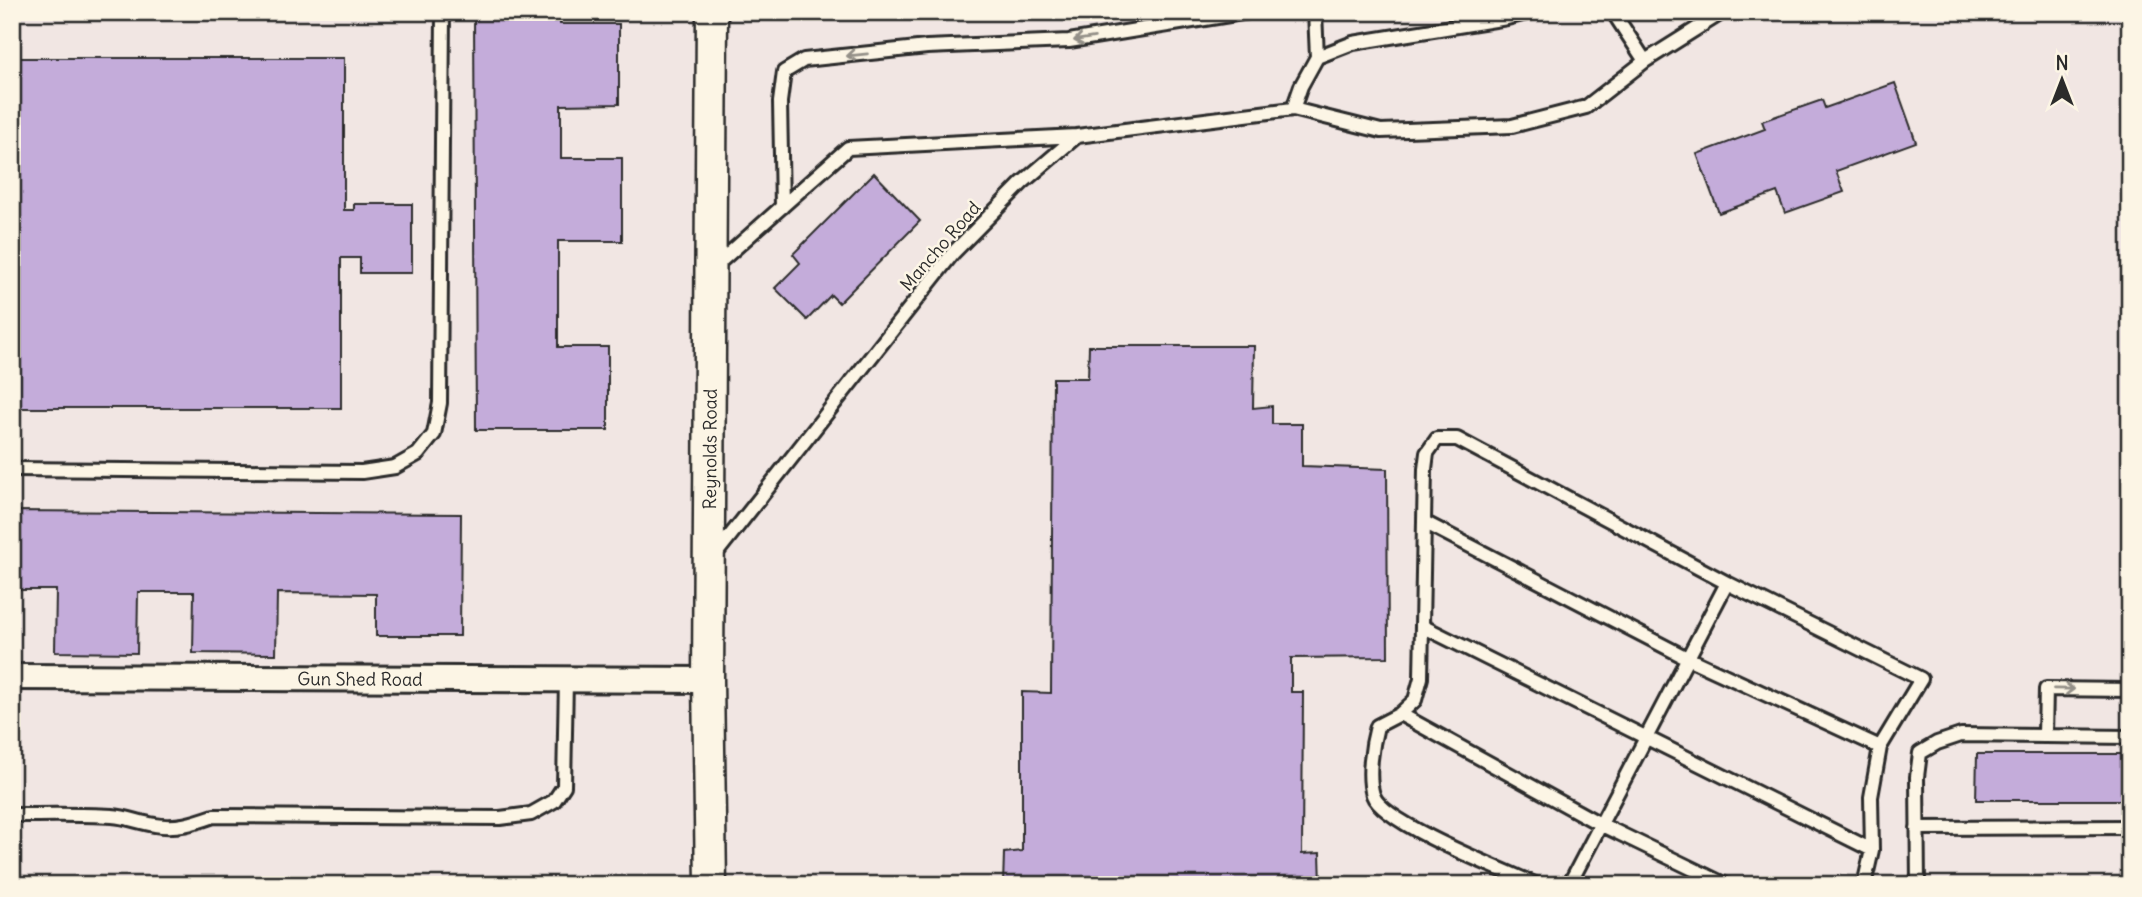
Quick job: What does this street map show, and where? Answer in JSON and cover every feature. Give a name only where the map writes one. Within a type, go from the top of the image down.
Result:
[{"type":"street","name":"Reynolds Road","points":[[711,885],[708,564],[712,12]]},
{"type":"street","name":"Gun Shed Road","points":[[12,677],[708,680]]},
{"type":"lane","points":[[12,469],[362,472],[395,467],[418,454],[433,434],[440,403],[443,12]]},
{"type":"lane","points":[[782,207],[780,102],[784,72],[804,60],[927,47],[1069,41],[1248,12]]},
{"type":"lane","points":[[1293,109],[1301,86],[1317,57],[1315,12]]},
{"type":"lane","points":[[1317,57],[1353,43],[1530,12]]},
{"type":"lane","points":[[1613,12],[1646,61]]},
{"type":"lane","points":[[710,271],[848,148],[1077,136],[1293,109],[1381,131],[1512,126],[1586,107],[1646,61],[1723,12]]},
{"type":"lane","name":"Mancho Road","points":[[708,564],[953,253],[1021,183],[1077,136]]},
{"type":"lane","points":[[1537,885],[1389,815],[1373,797],[1372,745],[1377,726],[1400,714],[1415,700],[1421,678],[1427,453],[1437,439],[1457,439],[1727,583],[1921,679],[1880,747],[1871,797],[1872,850],[1864,885]]},
{"type":"lane","points":[[1424,522],[1687,658],[1880,747]]},
{"type":"lane","points":[[1569,885],[1727,583]]},
{"type":"lane","points":[[1422,626],[1872,850]]},
{"type":"lane","points":[[12,815],[113,816],[175,827],[214,816],[500,818],[531,814],[554,800],[564,786],[566,680]]},
{"type":"lane","points":[[2045,735],[2046,689],[2130,690]]},
{"type":"lane","points":[[1400,714],[1600,824],[1726,885]]},
{"type":"lane","points":[[1918,885],[1917,777],[1920,753],[1937,743],[1961,735],[2130,737]]},
{"type":"lane","points":[[1917,828],[2130,827]]},
{"type":"building","points":[[474,12],[560,12],[560,24],[619,24],[619,104],[561,105],[561,158],[622,158],[622,241],[558,241],[558,347],[608,347],[608,430],[476,430]]},
{"type":"building","points":[[12,58],[344,58],[344,210],[354,210],[354,204],[412,204],[412,273],[360,273],[360,258],[341,258],[341,408],[12,408]]},
{"type":"building","points":[[1895,83],[1916,142],[1836,171],[1844,192],[1785,213],[1777,192],[1719,213],[1697,154],[1765,129],[1762,121],[1822,100],[1825,108]]},
{"type":"building","points":[[874,173],[920,221],[839,303],[831,295],[807,320],[775,288],[800,263],[793,254]]},
{"type":"building","points":[[1089,346],[1254,346],[1253,408],[1272,406],[1272,424],[1302,424],[1302,466],[1387,469],[1388,657],[1291,658],[1291,692],[1303,692],[1302,854],[1320,853],[1321,885],[1003,885],[1004,853],[1022,851],[1022,692],[1051,693],[1053,378],[1088,378]]},
{"type":"building","points":[[12,511],[461,514],[460,636],[376,636],[376,594],[277,593],[276,654],[193,653],[194,592],[138,592],[137,653],[55,652],[56,590],[12,590]]},
{"type":"building","points":[[1977,754],[2130,754],[2130,800],[1976,800]]}]
